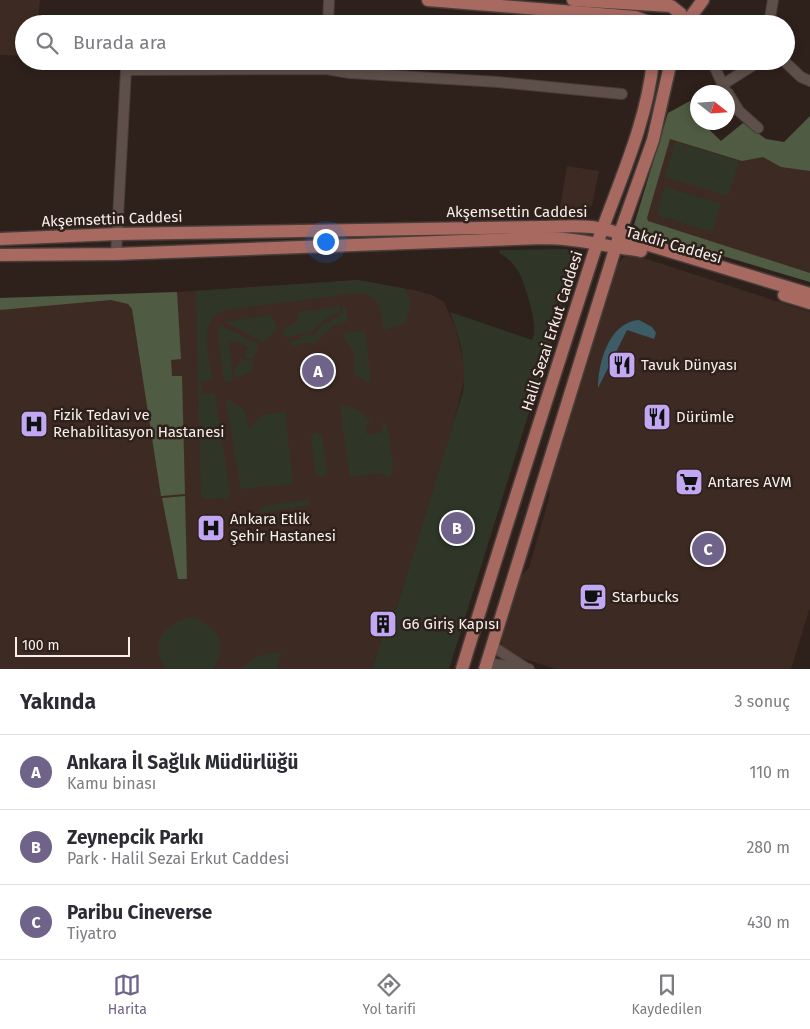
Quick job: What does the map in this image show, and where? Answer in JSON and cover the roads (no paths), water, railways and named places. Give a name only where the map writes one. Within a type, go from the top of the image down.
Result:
[{"type":"main road","points":[[428,0],[611,15]]},
{"type":"main road","points":[[579,0],[685,6],[698,0]]},
{"type":"main road","points":[[692,15],[703,0]]},
{"type":"main road","points":[[657,15],[669,6]]},
{"type":"main road","points":[[669,6],[678,11],[679,15]]},
{"type":"main road","points":[[652,70],[640,125],[602,228],[620,233],[653,140],[669,70]]},
{"type":"main road","name":"Akşemsettin Caddesi","points":[[0,239],[117,234],[550,227],[602,228],[598,242],[568,239],[522,239],[116,254],[0,255]]},
{"type":"main road","name":"Takdir Caddesi","points":[[810,294],[630,240],[620,233],[616,247],[627,246],[810,303]]},
{"type":"main road","name":"Halil Sezai Erkut Caddesi","points":[[462,669],[598,242],[616,247]]},
{"type":"main road","points":[[467,654],[475,664],[486,666],[616,247]]},
{"type":"main road","points":[[472,639],[484,638],[492,646]]},
{"type":"street","points":[[328,15],[329,0]]},
{"type":"street","points":[[770,15],[773,0]]},
{"type":"street","points":[[116,254],[126,70]]},
{"type":"street","points":[[341,70],[350,73],[498,82],[622,94]]},
{"type":"street","points":[[716,70],[723,85]]},
{"type":"street","points":[[731,85],[749,70]]},
{"type":"street","points":[[794,70],[810,82]]},
{"type":"street","points":[[735,105],[758,128]]},
{"type":"street","points":[[492,646],[528,669]]},
{"type":"street","points":[[486,666],[528,669]]},
{"type":"water","points":[[639,320],[652,327],[656,333],[654,339],[627,330],[598,388],[600,367],[607,345],[620,328],[629,322]]},
{"type":"place","name":"Tavuk Dünyası","points":[[622,365]]},
{"type":"place","name":"Ankara İl Sağlık Müdürlüğü","points":[[318,371]]},
{"type":"place","name":"Dürümle","points":[[657,417]]},
{"type":"place","name":"Fizik Tedavi ve Rehabilitasyon Hastanesi","points":[[34,424]]},
{"type":"place","name":"Antares AVM","points":[[689,482]]},
{"type":"place","name":"Ankara Etlik Şehir Hastanesi","points":[[211,528]]},
{"type":"place","name":"Zeynepcik Parkı","points":[[457,528]]},
{"type":"place","name":"Paribu Cineverse","points":[[708,549]]},
{"type":"place","name":"Starbucks","points":[[593,597]]},
{"type":"place","name":"G6 Giriş Kapısı","points":[[383,624]]}]
